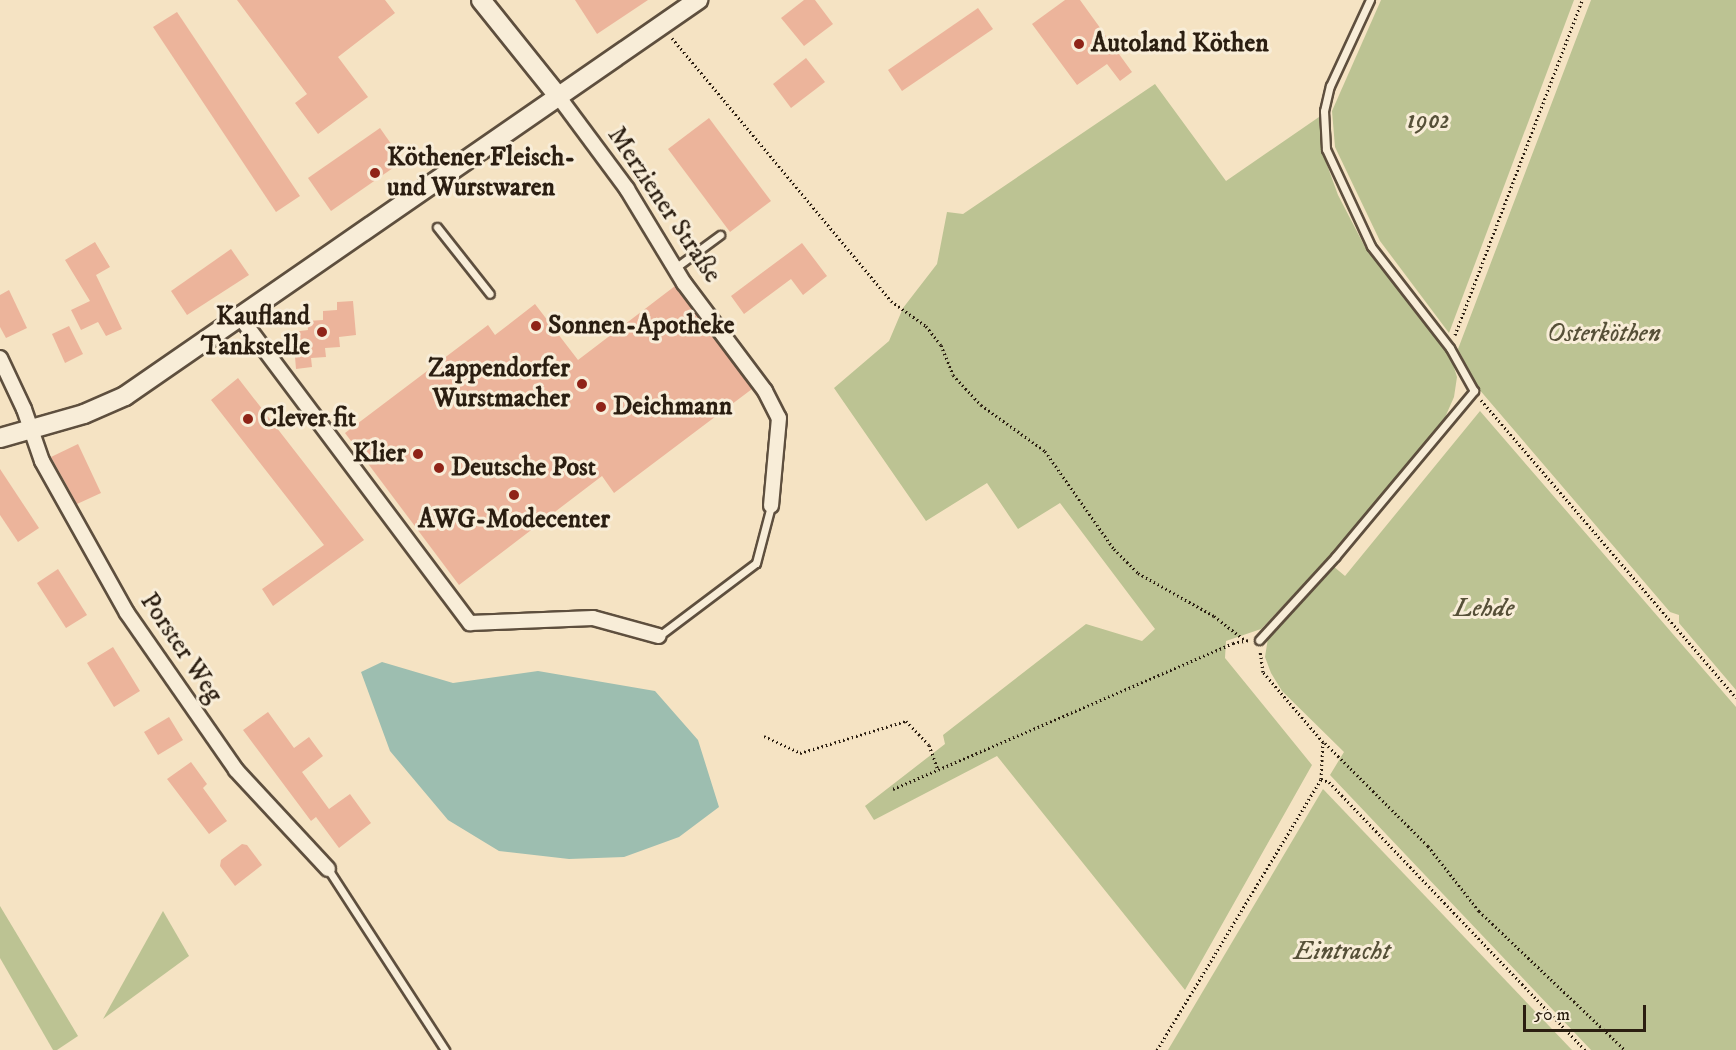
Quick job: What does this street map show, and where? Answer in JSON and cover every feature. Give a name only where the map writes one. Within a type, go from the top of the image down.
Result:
[{"type":"main road","points":[[481,0],[558,96]]},
{"type":"main road","points":[[0,438],[113,403],[698,0]]},
{"type":"street","name":"Merziener Straße","points":[[558,96],[627,189],[675,268],[765,391],[779,418],[771,506]]},
{"type":"street","points":[[240,317],[470,623],[593,618],[659,636]]},
{"type":"street","name":"Porster Weg","points":[[0,358],[64,503],[127,613],[236,770],[328,869]]},
{"type":"lane","points":[[1259,640],[1335,557],[1474,391],[1450,348],[1371,246],[1326,149],[1324,111],[1330,86],[1370,0]]},
{"type":"lane","points":[[437,227],[490,294]]},
{"type":"lane","points":[[675,268],[720,235]]},
{"type":"lane","points":[[659,636],[756,563],[771,506]]},
{"type":"lane","points":[[328,869],[446,1050]]},
{"type":"path","points":[[1450,348],[1581,0]]},
{"type":"path","points":[[662,25],[891,301],[926,326],[940,345],[954,375],[981,405],[1045,451],[1122,557],[1138,573],[1214,616],[1245,640]]},
{"type":"path","points":[[1474,391],[1736,698]]},
{"type":"path","points":[[893,789],[1245,640],[1259,640],[1263,672],[1323,742],[1428,846],[1479,911],[1625,1050]]},
{"type":"path","points":[[764,736],[801,753],[906,721],[929,745],[938,770]]},
{"type":"path","points":[[1157,1050],[1320,778],[1323,742]]},
{"type":"path","points":[[1320,778],[1329,782],[1585,1050]]},
{"type":"green space","name":"1902","points":[[1381,0],[1574,0],[1449,333],[1380,241],[1335,147],[1332,111]]},
{"type":"green space","name":"Osterköthen","points":[[1591,0],[1736,0],[1736,690],[1679,623],[1679,615],[1670,612],[1478,388],[1458,349]]},
{"type":"green space","points":[[1155,84],[1226,181],[1319,117],[1322,151],[1338,195],[1365,247],[1451,358],[1457,377],[1454,397],[1443,422],[1325,562],[1261,629],[1226,641],[1225,658],[1312,765],[1185,990],[997,756],[874,820],[865,806],[945,744],[943,735],[1086,624],[1142,641],[1155,629],[1060,503],[1018,529],[987,483],[926,521],[834,388],[889,341],[903,308],[937,264],[947,212],[963,214]]},
{"type":"green space","name":"Lehde","points":[[1480,411],[1736,707],[1736,1050],[1591,1050],[1330,775],[1344,752],[1282,691],[1271,673],[1265,657],[1268,638],[1333,566],[1345,576]]},
{"type":"green space","name":"Eintracht","points":[[1323,789],[1572,1050],[1168,1050]]},
{"type":"green space","points":[[0,906],[78,1036],[57,1050],[53,1050],[0,958]]},
{"type":"green space","points":[[163,911],[189,956],[103,1019]]},
{"type":"shaded area","points":[[382,662],[453,683],[538,671],[655,691],[698,740],[719,807],[679,837],[624,857],[569,859],[499,851],[448,820],[390,751],[361,672]]},
{"type":"building","points":[[237,0],[385,0],[395,13],[338,57],[368,97],[318,134],[295,103],[307,94]]},
{"type":"building","points":[[575,0],[648,0],[597,34]]},
{"type":"building","points":[[804,0],[815,0],[833,24],[804,46],[781,18]]},
{"type":"building","name":"Autoland Köthen","points":[[1065,0],[1080,0],[1132,72],[1120,81],[1107,64],[1077,85],[1032,24]]},
{"type":"building","points":[[978,8],[993,29],[902,91],[888,70]]},
{"type":"building","points":[[177,12],[300,196],[276,212],[153,27]]},
{"type":"building","points":[[806,58],[825,82],[791,108],[773,84]]},
{"type":"building","points":[[709,118],[771,201],[730,232],[668,149]]},
{"type":"building","points":[[380,128],[403,161],[331,211],[308,178]]},
{"type":"building","points":[[95,242],[110,267],[96,275],[122,329],[106,336],[98,322],[81,330],[71,310],[90,301],[65,260]]},
{"type":"building","points":[[802,243],[827,276],[803,295],[791,279],[744,314],[731,296]]},
{"type":"building","points":[[231,249],[249,275],[187,315],[171,291]]},
{"type":"building","points":[[675,286],[752,389],[614,493],[602,476],[459,585],[345,433],[488,325],[495,335],[535,304],[578,360]]},
{"type":"building","points":[[9,290],[27,328],[6,338],[0,327],[0,295]]},
{"type":"building","points":[[353,301],[356,335],[339,337],[340,347],[325,348],[326,357],[311,358],[312,367],[296,369],[293,332],[308,330],[307,321],[323,320],[323,311],[337,310],[337,302]]},
{"type":"building","points":[[69,326],[83,354],[65,363],[52,334]]},
{"type":"building","points":[[238,378],[364,540],[273,606],[262,589],[324,545],[211,400]]},
{"type":"building","points":[[78,444],[101,493],[77,504],[51,457]]},
{"type":"building","points":[[0,469],[39,528],[18,542],[0,515]]},
{"type":"building","points":[[58,569],[87,615],[66,628],[37,583]]},
{"type":"building","points":[[113,647],[140,691],[114,707],[87,663]]},
{"type":"building","points":[[268,712],[294,748],[309,737],[323,756],[302,772],[329,809],[350,794],[371,823],[339,848],[316,817],[311,821],[243,730]]},
{"type":"building","points":[[169,717],[183,740],[158,755],[144,732]]},
{"type":"building","points":[[191,762],[207,784],[203,788],[227,821],[209,834],[167,779]]},
{"type":"building","points":[[242,844],[247,845],[262,865],[235,886],[220,866],[221,860]]},
{"type":"place","name":"Autoland Köthen","points":[[1079,44]]},
{"type":"place","name":"Köthener Fleisch- und Wurstwaren","points":[[375,173]]},
{"type":"place","name":"Sonnen-Apotheke","points":[[536,326]]},
{"type":"place","name":"Kaufland Tankstelle","points":[[322,332]]},
{"type":"place","name":"Zappendorfer Wurstmacher","points":[[582,384]]},
{"type":"place","name":"Deichmann","points":[[601,407]]},
{"type":"place","name":"Clever fit","points":[[248,419]]},
{"type":"place","name":"Klier","points":[[418,454]]},
{"type":"place","name":"Deutsche Post","points":[[439,468]]},
{"type":"place","name":"AWG-Modecenter","points":[[514,495]]}]
